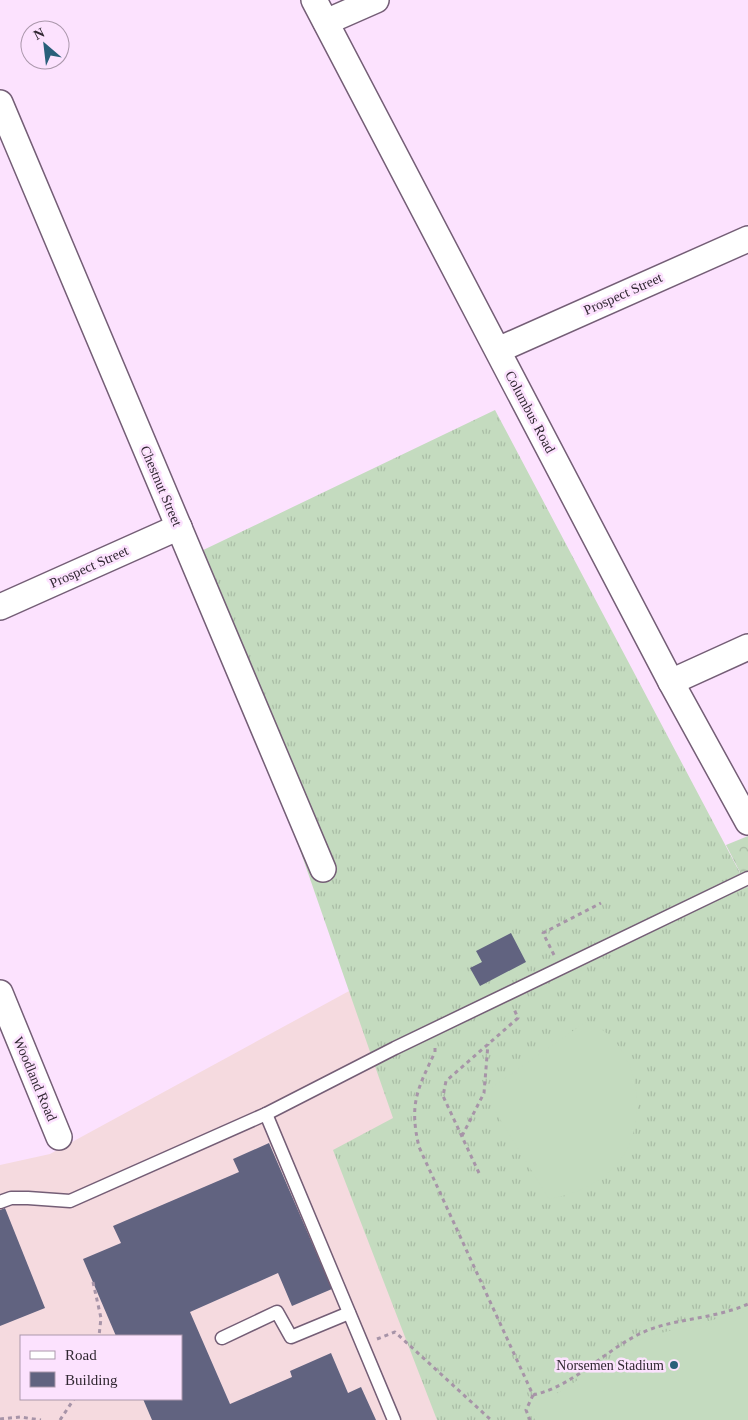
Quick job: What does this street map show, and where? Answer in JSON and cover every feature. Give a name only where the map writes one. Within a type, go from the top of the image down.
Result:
[{"type":"street","name":"Columbus Road","points":[[314,0],[671,682],[748,822]]},
{"type":"street","points":[[326,22],[376,0]]},
{"type":"street","name":"Chestnut Street","points":[[0,103],[323,869]]},
{"type":"street","name":"Prospect Street","points":[[498,350],[748,239]]},
{"type":"street","name":"Prospect Street","points":[[0,607],[179,527]]},
{"type":"street","points":[[671,682],[748,647]]},
{"type":"street","name":"Woodland Road","points":[[0,993],[59,1136]]},
{"type":"lane","points":[[0,1202],[19,1198],[70,1201],[266,1114],[431,1031],[748,878]]},
{"type":"lane","points":[[266,1114],[394,1420]]},
{"type":"lane","points":[[222,1338],[276,1312],[291,1337],[349,1313]]},
{"type":"path","points":[[554,955],[543,933],[601,903]]},
{"type":"path","points":[[479,1173],[443,1096],[446,1081],[518,1018],[512,1007]]},
{"type":"path","points":[[431,1031],[435,1052],[418,1089],[413,1121],[419,1147],[533,1395]]},
{"type":"path","points":[[462,1137],[484,1093],[488,1044]]},
{"type":"path","points":[[93,1282],[101,1318],[99,1335]]},
{"type":"path","points":[[530,1420],[526,1410],[533,1395],[560,1386],[637,1336],[652,1329],[714,1315],[748,1304]]},
{"type":"path","points":[[363,1345],[395,1332],[490,1420]]},
{"type":"path","points":[[60,1420],[73,1400]]},
{"type":"path","points":[[0,1419],[20,1417],[41,1420]]},
{"type":"shaded area","points":[[472,924],[748,1420],[0,1420],[0,1165],[50,1154]]},
{"type":"green space","points":[[495,410],[748,888],[748,1420],[437,1420],[333,1150],[393,1118],[197,553]]},
{"type":"green space","points":[[748,836],[748,888],[726,845]]},
{"type":"green space","points":[[587,1021],[600,1028],[612,1038],[622,1051],[629,1065],[637,1097],[637,1114],[634,1130],[629,1145],[621,1159],[606,1174],[589,1186],[549,1199],[484,1093]]},
{"type":"green space","name":"Norsemen Stadium","points":[[748,1311],[748,1420],[535,1420],[530,1407],[556,1394],[645,1337]]},
{"type":"building","points":[[511,933],[526,962],[480,986],[470,968],[482,962],[476,951]]},
{"type":"building","points":[[269,1143],[332,1289],[292,1306],[278,1273],[190,1312],[230,1404],[292,1377],[290,1371],[331,1353],[348,1393],[361,1387],[376,1420],[152,1420],[143,1400],[182,1400],[182,1335],[116,1335],[83,1259],[121,1243],[113,1226],[239,1172],[233,1159]]},
{"type":"building","points":[[5,1208],[45,1308],[0,1326],[0,1210]]},
{"type":"place","name":"Norsemen Stadium","points":[[674,1365]]}]
